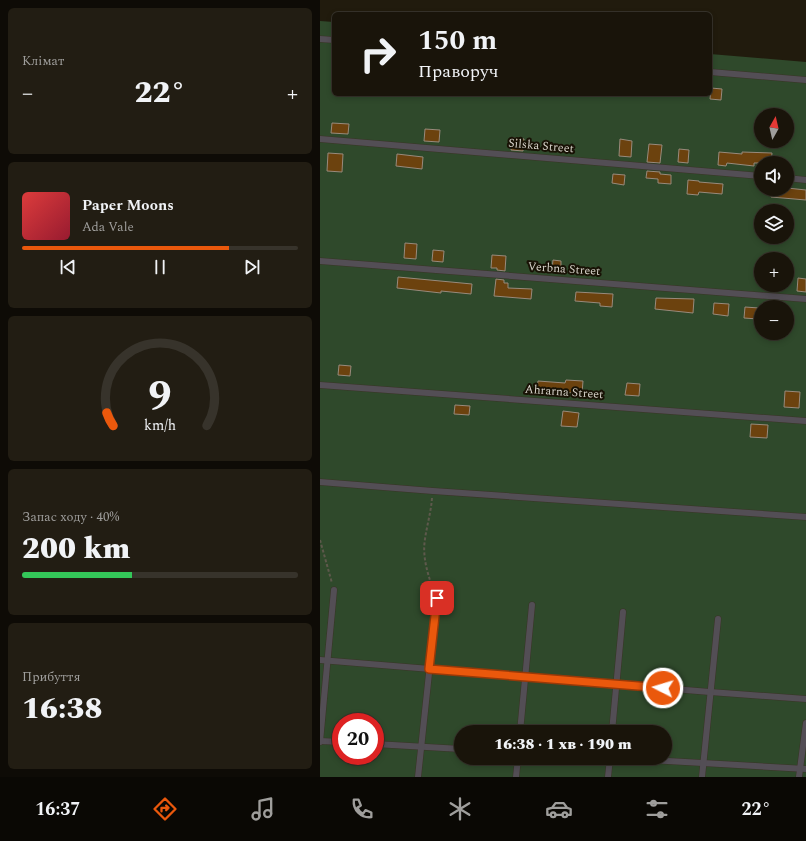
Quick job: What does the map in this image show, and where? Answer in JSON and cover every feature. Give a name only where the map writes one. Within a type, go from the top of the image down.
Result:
[{"type":"lane","points":[[320,39],[332,40]]},
{"type":"lane","points":[[712,72],[806,80]]},
{"type":"lane","name":"Silska Street","points":[[320,139],[754,175]]},
{"type":"lane","points":[[794,179],[806,180]]},
{"type":"lane","name":"Verbna Street","points":[[320,261],[806,299]]},
{"type":"lane","name":"Ahrarna Street","points":[[320,385],[806,421]]},
{"type":"lane","points":[[320,482],[806,518]]},
{"type":"lane","points":[[332,742],[320,741],[334,590]]},
{"type":"lane","points":[[418,777],[437,598]]},
{"type":"lane","points":[[521,725],[532,605]]},
{"type":"lane","points":[[613,725],[623,612]]},
{"type":"lane","points":[[702,777],[718,619]]},
{"type":"lane","points":[[320,660],[616,685],[806,699]]},
{"type":"lane","points":[[799,777],[803,769],[806,723]]},
{"type":"lane","points":[[384,745],[454,749]]},
{"type":"lane","points":[[672,761],[803,769]]},
{"type":"lane","points":[[516,777],[517,765]]},
{"type":"lane","points":[[608,777],[609,765]]},
{"type":"path","points":[[433,491],[424,541],[424,558],[437,598]]},
{"type":"path","points":[[320,540],[334,590]]},
{"type":"green space","points":[[320,21],[332,22],[332,96],[712,96],[712,54],[806,62],[806,777],[320,777]]},
{"type":"building","points":[[712,88],[722,89],[721,100],[710,99],[710,96],[712,96]]},
{"type":"building","points":[[332,123],[349,124],[348,134],[331,133]]},
{"type":"building","points":[[425,129],[440,130],[439,142],[424,141]]},
{"type":"building","points":[[512,138],[524,139],[523,151],[511,150]]},
{"type":"building","points":[[620,139],[632,141],[631,157],[619,156]]},
{"type":"building","points":[[649,144],[662,145],[660,163],[647,162]]},
{"type":"building","points":[[679,149],[689,150],[688,163],[678,162]]},
{"type":"building","points":[[719,152],[742,154],[742,152],[772,153],[772,156],[754,156],[754,166],[727,163],[726,166],[718,165]]},
{"type":"building","points":[[328,153],[343,154],[342,172],[327,171]]},
{"type":"building","points":[[397,154],[423,157],[422,169],[396,166]]},
{"type":"building","points":[[647,171],[671,175],[671,184],[658,183],[658,179],[646,178]]},
{"type":"building","points":[[613,174],[625,175],[624,185],[612,183]]},
{"type":"building","points":[[688,180],[723,184],[722,194],[699,192],[698,195],[687,194]]},
{"type":"building","points":[[794,189],[806,190],[806,200],[771,197],[794,196]]},
{"type":"building","points":[[405,243],[417,244],[416,259],[404,258]]},
{"type":"building","points":[[433,250],[444,251],[443,262],[432,261]]},
{"type":"building","points":[[492,255],[506,256],[505,271],[497,270],[497,268],[491,268]]},
{"type":"building","points":[[553,260],[561,261],[561,270],[552,269]]},
{"type":"building","points":[[398,277],[472,284],[471,294],[441,291],[441,293],[397,288]]},
{"type":"building","points":[[798,278],[806,279],[806,292],[797,291]]},
{"type":"building","points":[[496,279],[504,280],[504,283],[508,283],[508,288],[532,289],[531,299],[494,296]]},
{"type":"building","points":[[576,292],[613,294],[612,307],[600,306],[600,303],[575,301]]},
{"type":"building","points":[[656,298],[694,299],[693,313],[655,309]]},
{"type":"building","points":[[714,303],[729,304],[728,316],[713,314]]},
{"type":"building","points":[[745,307],[754,308],[754,319],[744,318]]},
{"type":"building","points":[[339,365],[351,366],[350,376],[338,375]]},
{"type":"building","points":[[566,380],[583,381],[582,394],[537,389],[538,381],[565,383]]},
{"type":"building","points":[[627,383],[640,384],[639,396],[625,395]]},
{"type":"building","points":[[785,391],[800,392],[799,408],[784,407]]},
{"type":"building","points":[[455,405],[470,406],[469,415],[454,414]]},
{"type":"building","points":[[563,411],[579,413],[577,427],[561,426]]},
{"type":"building","points":[[751,424],[768,425],[767,438],[750,437]]},
{"type":"route","points":[[437,598],[429,669],[663,688]]}]
